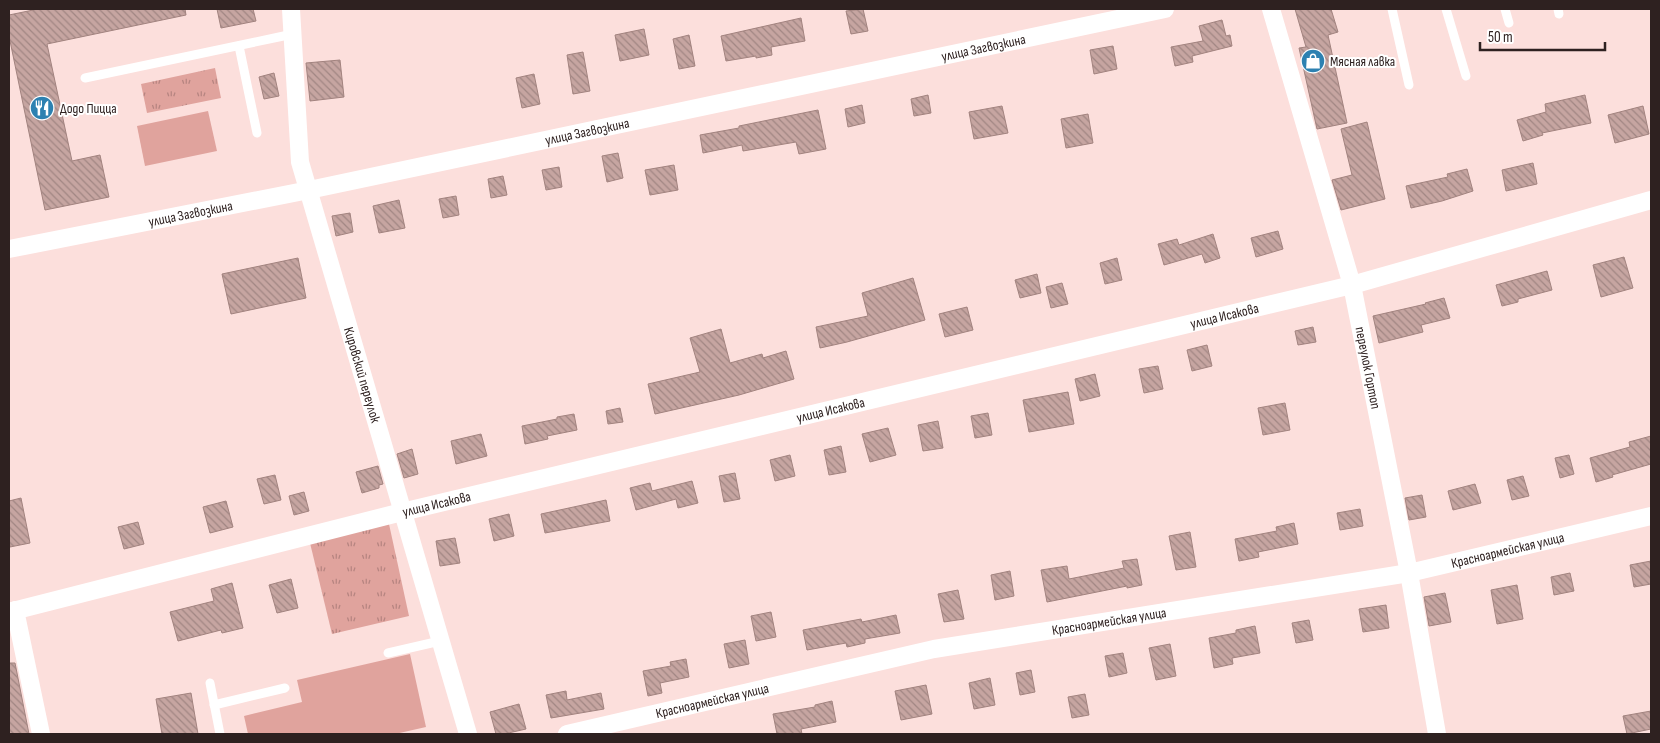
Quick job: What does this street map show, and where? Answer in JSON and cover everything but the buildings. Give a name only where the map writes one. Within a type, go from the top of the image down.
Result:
[{"type":"street","name":"Кировский переулок","points":[[290,9],[300,162],[468,734]]},
{"type":"street","name":"улица Загвозкина","points":[[9,249],[309,190],[1165,9]]},
{"type":"street","name":"переулок Гортоп","points":[[1271,9],[1352,285],[1410,574],[1436,734]]},
{"type":"street","name":"улица Исакова","points":[[12,611],[402,512],[1352,285],[1651,200]]},
{"type":"street","name":"Красноармейская улица","points":[[567,734],[934,649],[1410,574],[1651,516]]},
{"type":"street","points":[[12,611],[40,734]]},
{"type":"lane","points":[[1392,9],[1409,85]]},
{"type":"lane","points":[[1446,9],[1466,76]]},
{"type":"lane","points":[[1505,9],[1509,23]]},
{"type":"lane","points":[[85,78],[293,34]]},
{"type":"lane","points":[[239,46],[257,133]]},
{"type":"lane","points":[[388,653],[440,641]]},
{"type":"lane","points":[[210,683],[220,734]]},
{"type":"lane","points":[[214,705],[285,688]]},
{"type":"green space","points":[[215,68],[221,98],[147,113],[141,84]]},
{"type":"green space","points":[[208,111],[217,151],[145,166],[137,126]]},
{"type":"green space","points":[[389,524],[409,616],[332,634],[310,543]]},
{"type":"green space","points":[[410,654],[426,727],[395,734],[248,734],[244,716],[302,702],[297,680]]},
{"type":"place","name":"Мясная лавка","points":[[1313,61]]},
{"type":"place","name":"Додо Пицца","points":[[42,108]]}]
